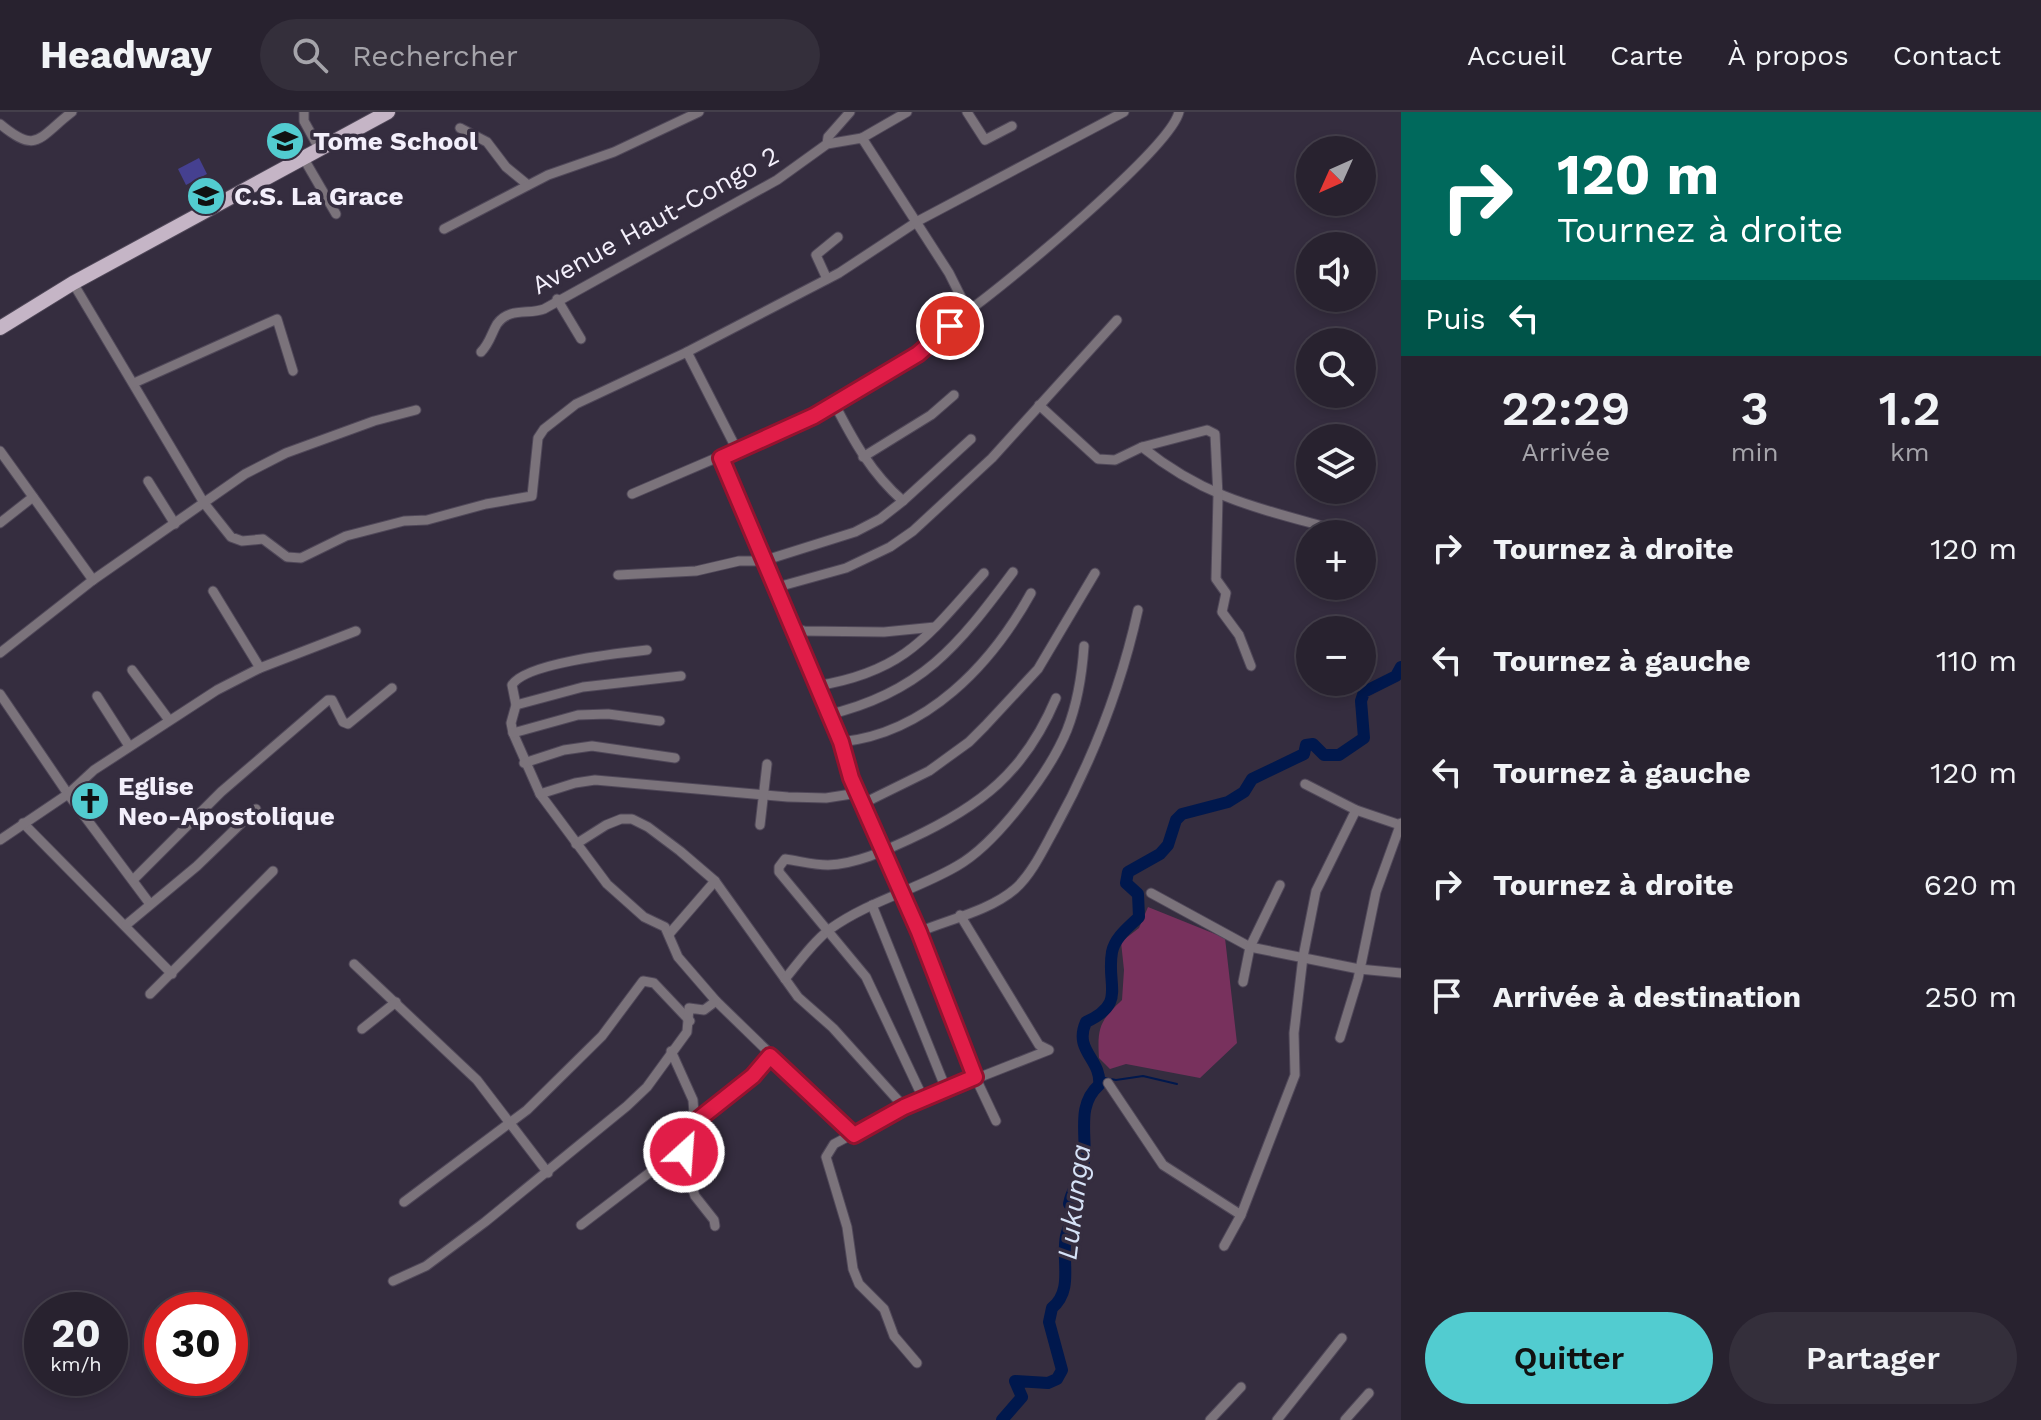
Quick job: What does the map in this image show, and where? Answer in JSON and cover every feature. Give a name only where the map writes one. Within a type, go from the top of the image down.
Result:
[{"type":"main road","points":[[0,328],[73,283],[320,150],[372,116],[388,112]]},
{"type":"street","points":[[0,124],[17,139],[28,143],[72,112]]},
{"type":"street","points":[[304,112],[304,121],[320,150]]},
{"type":"street","points":[[444,229],[528,185],[614,152],[699,112]]},
{"type":"street","points":[[827,144],[828,137],[850,112]]},
{"type":"street","name":"Avenue Haut-Congo 2","points":[[481,352],[503,318],[526,310],[536,312],[787,174],[827,144],[862,138],[907,112]]},
{"type":"street","points":[[967,112],[985,140],[1012,126]]},
{"type":"street","points":[[73,283],[204,503],[231,537],[242,541],[263,539],[277,551],[294,559],[346,536],[404,521],[427,520],[486,504],[532,496],[537,445],[544,429],[576,404],[687,352],[827,279],[915,224],[1124,112]]},
{"type":"street","points":[[632,494],[803,422],[918,354],[1082,216],[1170,131],[1179,112]]},
{"type":"street","points":[[460,128],[487,142],[506,167],[528,185]]},
{"type":"street","points":[[862,138],[949,273],[968,311]]},
{"type":"street","points":[[304,159],[336,214]]},
{"type":"street","points":[[827,279],[816,255],[838,237]]},
{"type":"street","points":[[557,299],[581,339]]},
{"type":"street","points":[[134,383],[277,319],[293,371]]},
{"type":"street","points":[[774,588],[846,568],[890,547],[949,498],[1117,320]]},
{"type":"street","points":[[687,352],[737,450]]},
{"type":"street","points":[[863,457],[931,415],[954,395]]},
{"type":"street","points":[[834,403],[863,457],[881,482],[903,501]]},
{"type":"street","points":[[1039,405],[1098,459],[1115,460],[1142,447],[1213,431],[1218,496],[1216,579],[1226,598],[1222,612],[1239,635],[1251,666]]},
{"type":"street","points":[[0,653],[93,580],[245,474],[286,453],[374,421],[416,410]]},
{"type":"street","points":[[618,575],[696,571],[739,561],[763,561],[855,532],[880,519],[903,501],[971,439]]},
{"type":"street","points":[[1142,447],[1170,468],[1218,496],[1302,520]]},
{"type":"street","points":[[0,451],[93,580]]},
{"type":"street","points":[[721,458],[841,742],[845,763],[919,932],[975,1077],[996,1121]]},
{"type":"street","points":[[148,481],[175,524]]},
{"type":"street","points":[[0,523],[33,497]]},
{"type":"street","points":[[827,715],[893,693],[920,676],[974,625],[1013,572]]},
{"type":"street","points":[[816,686],[876,672],[898,660],[935,627],[984,573]]},
{"type":"street","points":[[864,803],[929,771],[969,742],[1038,669],[1095,573]]},
{"type":"street","points":[[213,591],[260,668]]},
{"type":"street","points":[[841,742],[862,740],[900,726],[938,704],[1000,643],[1031,593]]},
{"type":"street","points":[[919,932],[999,901],[1017,887],[1043,850],[1087,769],[1110,709],[1138,610]]},
{"type":"street","points":[[792,627],[804,631],[884,632],[935,627]]},
{"type":"street","points":[[0,840],[68,794],[94,770],[169,720],[260,668],[356,631]]},
{"type":"street","points":[[785,979],[830,930],[872,905],[969,859],[1002,829],[1066,733],[1081,683],[1084,646]]},
{"type":"street","points":[[647,650],[567,662],[519,676],[512,685],[516,705],[511,723],[524,763],[540,794],[607,884],[644,917],[659,922],[670,933],[678,957],[716,1001],[854,1135]]},
{"type":"street","points":[[132,670],[169,720]]},
{"type":"street","points":[[516,705],[583,687],[681,676]]},
{"type":"street","points":[[133,880],[221,792],[328,700],[332,700],[343,722],[348,724],[392,688]]},
{"type":"street","points":[[0,694],[68,794],[150,904]]},
{"type":"street","points":[[97,696],[129,746]]},
{"type":"street","points":[[923,1098],[871,987],[830,930],[779,872],[781,862],[785,859],[800,863],[840,864],[885,851],[955,817],[1001,784],[1032,747],[1056,698]]},
{"type":"street","points":[[513,733],[578,715],[608,714],[660,721]]},
{"type":"street","points":[[524,763],[564,750],[592,746],[675,758]]},
{"type":"street","points":[[760,825],[767,764]]},
{"type":"street","points":[[540,794],[595,780],[763,795],[826,798],[858,793]]},
{"type":"street","points":[[1305,784],[1356,810],[1400,824],[1376,892],[1340,1038]]},
{"type":"street","points":[[126,925],[197,866],[256,809]]},
{"type":"street","points":[[1224,1246],[1241,1215],[1295,1075],[1294,1033],[1303,957],[1323,872],[1356,810]]},
{"type":"street","points":[[576,844],[606,825],[621,819],[632,819],[680,851],[715,881],[798,997],[842,1037],[904,1107]]},
{"type":"street","points":[[23,823],[172,974]]},
{"type":"street","points":[[150,994],[273,871]]},
{"type":"street","points":[[670,933],[715,881]]},
{"type":"street","points":[[1243,982],[1250,947],[1280,885]]},
{"type":"street","points":[[1151,893],[1250,947],[1359,969],[1401,973]]},
{"type":"street","points":[[872,905],[946,1089]]},
{"type":"street","points":[[917,1363],[894,1336],[884,1309],[859,1284],[853,1269],[847,1227],[826,1157],[834,1144],[904,1107],[1049,1050],[1039,1045],[960,915]]},
{"type":"street","points":[[354,964],[477,1080],[548,1173]]},
{"type":"street","points":[[404,1202],[512,1123],[602,1036],[643,981],[654,983],[690,1021]]},
{"type":"street","points":[[393,1281],[426,1266],[548,1173],[647,1087],[687,1032],[689,1008],[704,1010],[716,1001]]},
{"type":"street","points":[[362,1029],[396,1002]]},
{"type":"street","points":[[671,1051],[693,1100],[695,1122],[687,1144],[685,1167],[691,1188],[715,1226]]},
{"type":"street","points":[[695,1122],[753,1076],[770,1056]]},
{"type":"street","points":[[1108,1083],[1163,1165],[1241,1215]]},
{"type":"street","points":[[581,1225],[687,1144]]},
{"type":"street","points":[[1277,1420],[1342,1338]]},
{"type":"street","points":[[1210,1420],[1241,1387]]},
{"type":"street","points":[[1345,1420],[1369,1393]]},
{"type":"shaded area","points":[[1148,907],[1225,938],[1237,1043],[1200,1078],[1126,1064],[1110,1069],[1099,1058],[1102,1025],[1122,1000],[1124,970],[1121,942],[1139,928]]},
{"type":"building","points":[[199,158],[207,174],[186,185],[178,169]]},
{"type":"waterway","name":"Lukunga","points":[[1002,1420],[1022,1397],[1015,1381],[1048,1383],[1057,1379],[1062,1370],[1049,1322],[1052,1308],[1059,1301],[1065,1284],[1066,1236],[1075,1212],[1069,1204],[1084,1164],[1086,1105],[1099,1085],[1096,1068],[1085,1048],[1083,1032],[1086,1022],[1107,1008],[1111,1000],[1112,952],[1116,942],[1139,917],[1138,894],[1126,883],[1128,872],[1160,854],[1168,845],[1176,820],[1182,814],[1228,802],[1244,792],[1252,779],[1304,754],[1306,745],[1313,744],[1324,755],[1339,755],[1364,738],[1361,701],[1364,692],[1396,676],[1401,667]]},
{"type":"waterway","points":[[1100,1077],[1116,1080],[1143,1076],[1177,1084]]},
{"type":"place","name":"Tome School","points":[[285,141]]},
{"type":"place","name":"C.S. La Grace","points":[[206,196]]},
{"type":"place","name":"Eglise Neo-Apostolique","points":[[90,801]]},
{"type":"route","points":[[684,1152],[695,1130],[695,1122],[753,1076],[770,1056],[854,1135],[904,1107],[975,1077],[919,932],[873,821],[851,778],[841,742],[721,458],[814,416],[918,354],[950,326]]}]
